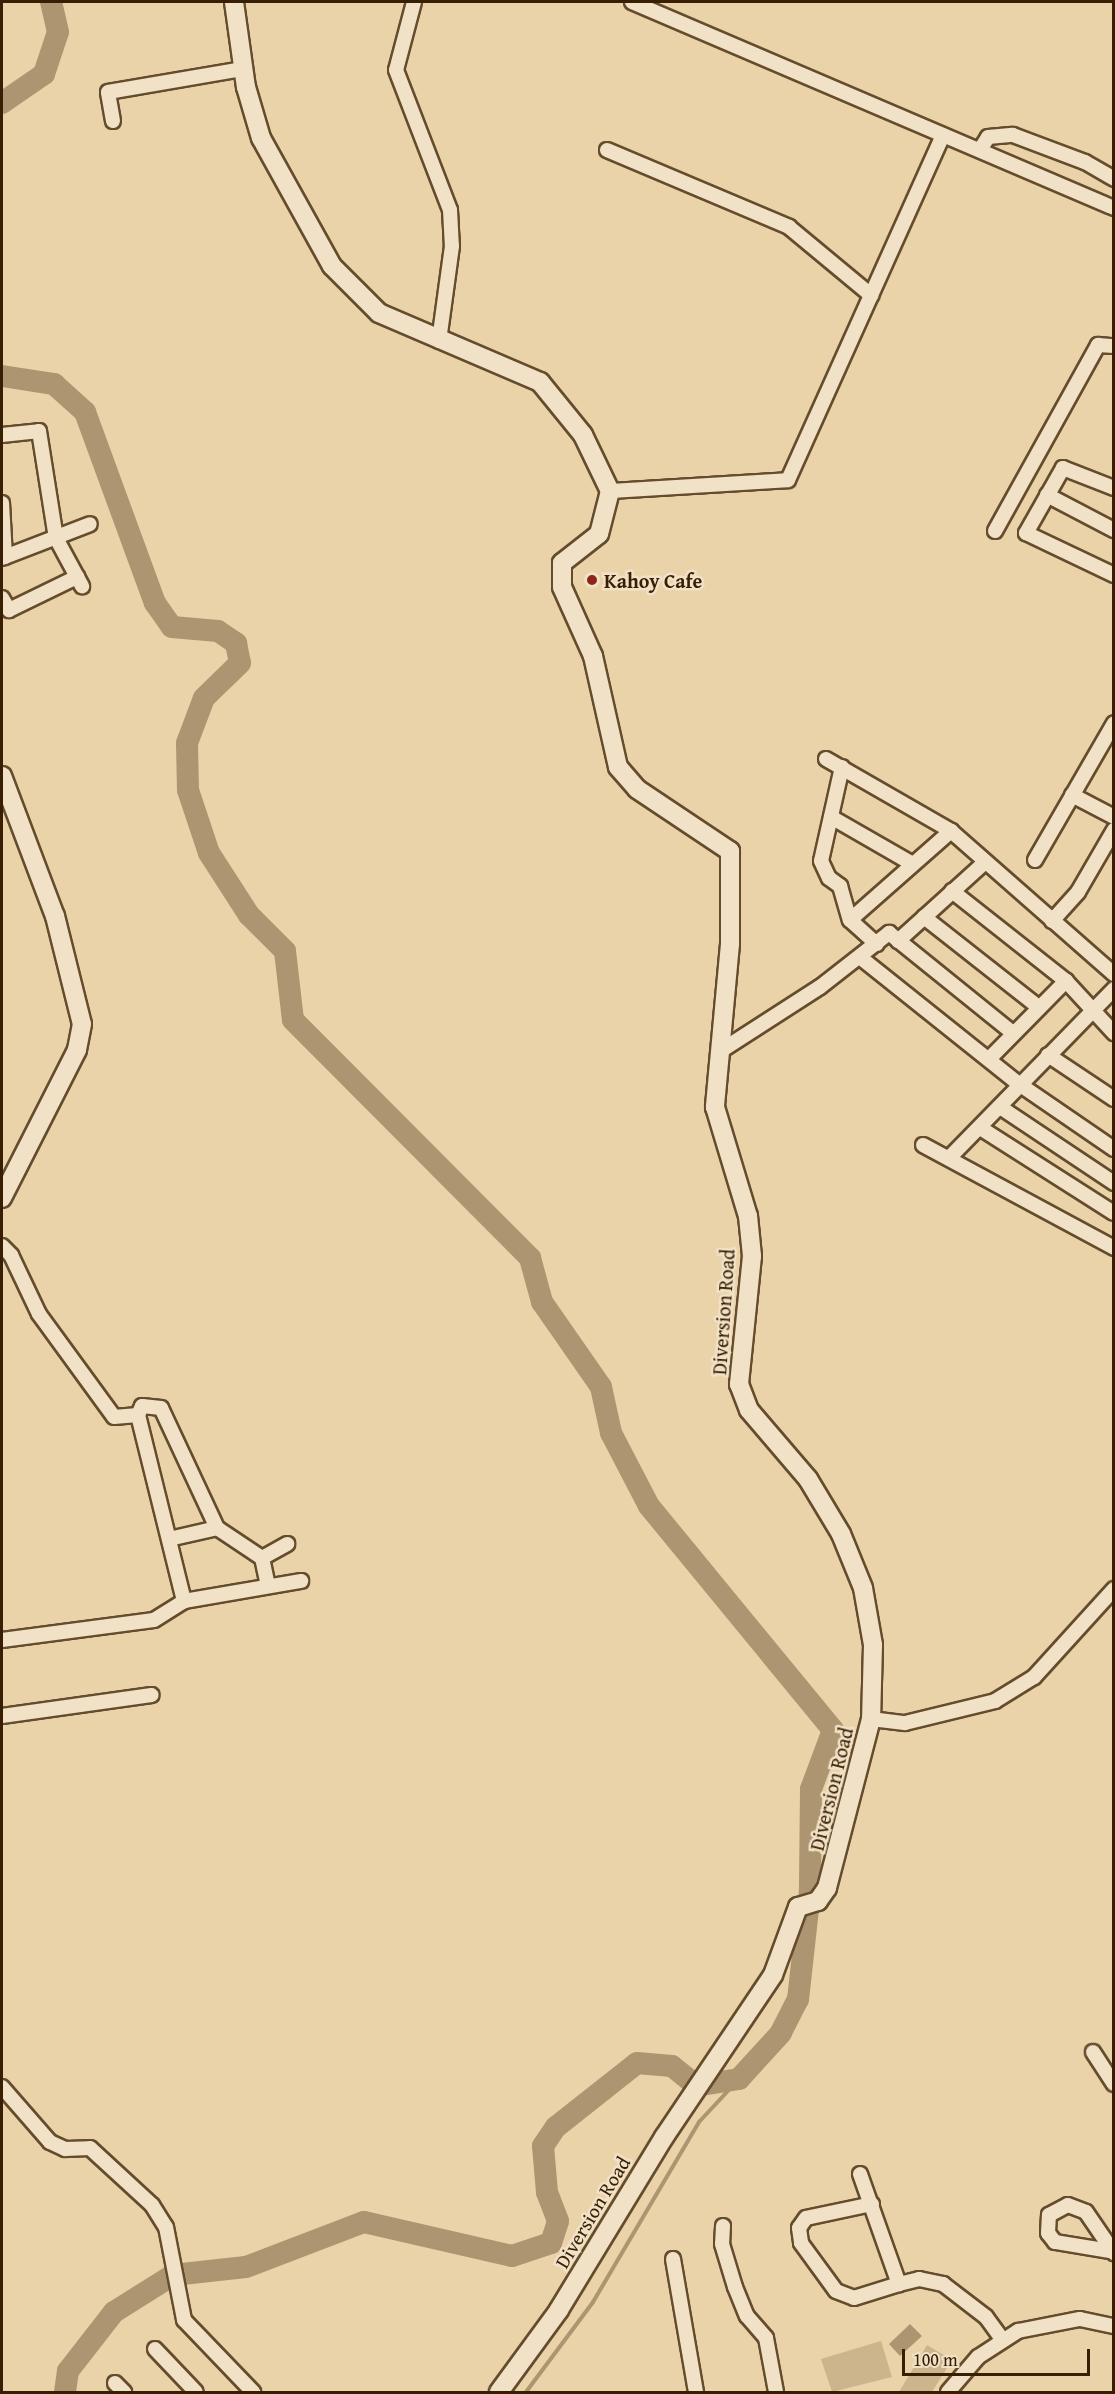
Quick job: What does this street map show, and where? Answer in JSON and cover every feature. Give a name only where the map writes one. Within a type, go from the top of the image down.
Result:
[{"type":"street","points":[[234,2],[243,69],[261,138],[332,266],[379,313],[439,341],[523,373],[555,396],[610,491],[788,480],[943,135]]},
{"type":"street","points":[[414,2],[396,70],[450,210],[452,246],[439,341]]},
{"type":"street","points":[[632,2],[1113,208]]},
{"type":"street","points":[[112,121],[108,92],[243,69]]},
{"type":"street","points":[[980,150],[987,137],[1013,135],[1085,162],[1113,179]]},
{"type":"street","points":[[607,150],[789,227],[871,295]]},
{"type":"street","points":[[995,531],[1098,345],[1113,346]]},
{"type":"street","points":[[2,435],[39,431],[57,538],[80,581],[9,610],[2,598]]},
{"type":"street","points":[[1113,488],[1063,468],[1026,533],[1113,575]]},
{"type":"street","points":[[1020,489],[1113,530]]},
{"type":"street","name":"Diversion Road","points":[[499,2392],[559,2310],[664,2137],[774,1975],[806,1905],[827,1888],[837,1858],[871,1719],[873,1645],[863,1588],[841,1534],[814,1488],[749,1410],[739,1384],[752,1256],[748,1216],[715,1107],[730,944],[730,851],[637,789],[618,767],[593,656],[562,587],[562,563],[580,543],[599,534],[610,491]]},
{"type":"street","points":[[2,503],[3,558],[90,524]]},
{"type":"street","points":[[1035,860],[1113,723]]},
{"type":"street","points":[[826,759],[951,831],[1113,974]]},
{"type":"street","points":[[842,767],[821,861],[829,878],[840,886],[850,920],[877,944]]},
{"type":"street","points":[[2,776],[55,916],[82,1024],[77,1050],[7,1174],[2,1198]]},
{"type":"street","points":[[1072,795],[1113,817]]},
{"type":"street","points":[[831,817],[911,863]]},
{"type":"street","points":[[1052,921],[1078,892],[1113,830]]},
{"type":"street","points":[[850,920],[911,863],[951,831]]},
{"type":"street","points":[[898,941],[984,862]]},
{"type":"street","points":[[952,891],[1066,981],[1089,1011],[1113,1033]]},
{"type":"street","points":[[924,917],[1037,1006]]},
{"type":"street","points":[[719,1052],[861,958],[889,933],[1013,1033]]},
{"type":"street","points":[[861,958],[1019,1084],[1113,1149]]},
{"type":"street","points":[[989,1059],[1037,1006],[1066,981]]},
{"type":"street","points":[[950,1157],[982,1129],[1019,1084],[1113,989]]},
{"type":"street","points":[[1048,1055],[1113,1100]]},
{"type":"street","points":[[1000,1107],[1113,1183]]},
{"type":"street","points":[[982,1129],[1113,1213]]},
{"type":"street","points":[[923,1145],[950,1157],[1113,1248]]},
{"type":"street","points":[[2,1246],[11,1255],[39,1314],[114,1417],[138,1415],[150,1404],[161,1408],[217,1528],[262,1558],[268,1586]]},
{"type":"street","points":[[138,1415],[184,1601]]},
{"type":"street","points":[[169,1539],[217,1528]]},
{"type":"street","points":[[262,1558],[287,1544]]},
{"type":"street","points":[[2,1640],[154,1620],[184,1601],[301,1581]]},
{"type":"street","points":[[871,1719],[905,1723],[995,1701],[1034,1677],[1113,1589]]},
{"type":"street","points":[[2,1716],[152,1695]]},
{"type":"street","points":[[1093,2052],[1113,2084]]},
{"type":"street","points":[[2,2086],[50,2142],[65,2149],[90,2148],[152,2205],[165,2227],[171,2267],[184,2320],[195,2335],[253,2392]]},
{"type":"street","points":[[860,2174],[899,2284]]},
{"type":"street","points":[[872,2204],[806,2218],[799,2228],[801,2243],[836,2291],[854,2298],[919,2279],[943,2284],[986,2317],[1002,2339]]},
{"type":"street","points":[[1068,2205],[1086,2212],[1112,2252],[1055,2241],[1048,2233],[1049,2215],[1068,2205]]},
{"type":"street","points":[[723,2226],[722,2244],[735,2287],[747,2316],[766,2337],[776,2392]]},
{"type":"street","points":[[673,2259],[696,2392]]},
{"type":"street","points":[[948,2392],[978,2357],[1002,2339],[1080,2319],[1113,2326]]},
{"type":"street","points":[[155,2349],[196,2392]]},
{"type":"shaded area","points":[[910,2324],[922,2336],[900,2356],[889,2344]]},
{"type":"shaded area","points":[[881,2341],[892,2377],[832,2392],[821,2359]]},
{"type":"shaded area","points":[[927,2345],[952,2360],[932,2392],[899,2392]]},
{"type":"waterway","points":[[2,103],[44,74],[58,32],[51,2]]},
{"type":"waterway","points":[[2,376],[54,384],[85,412],[155,603],[172,627],[218,631],[236,643],[240,663],[204,698],[187,743],[188,790],[209,853],[249,915],[285,951],[293,1020],[530,1258],[542,1302],[601,1387],[611,1433],[649,1506],[833,1730],[811,1789],[810,1891],[798,1999],[781,2033],[739,2079],[701,2085]]},
{"type":"waterway","points":[[65,2392],[68,2371],[114,2312],[173,2275],[246,2267],[364,2222],[512,2256],[551,2243],[558,2221],[547,2192],[543,2146],[556,2127],[637,2063],[672,2066],[692,2082]]},
{"type":"waterway","points":[[526,2392],[593,2302],[699,2122],[739,2079]]},
{"type":"place","name":"Kahoy Cafe","points":[[592,580]]}]
